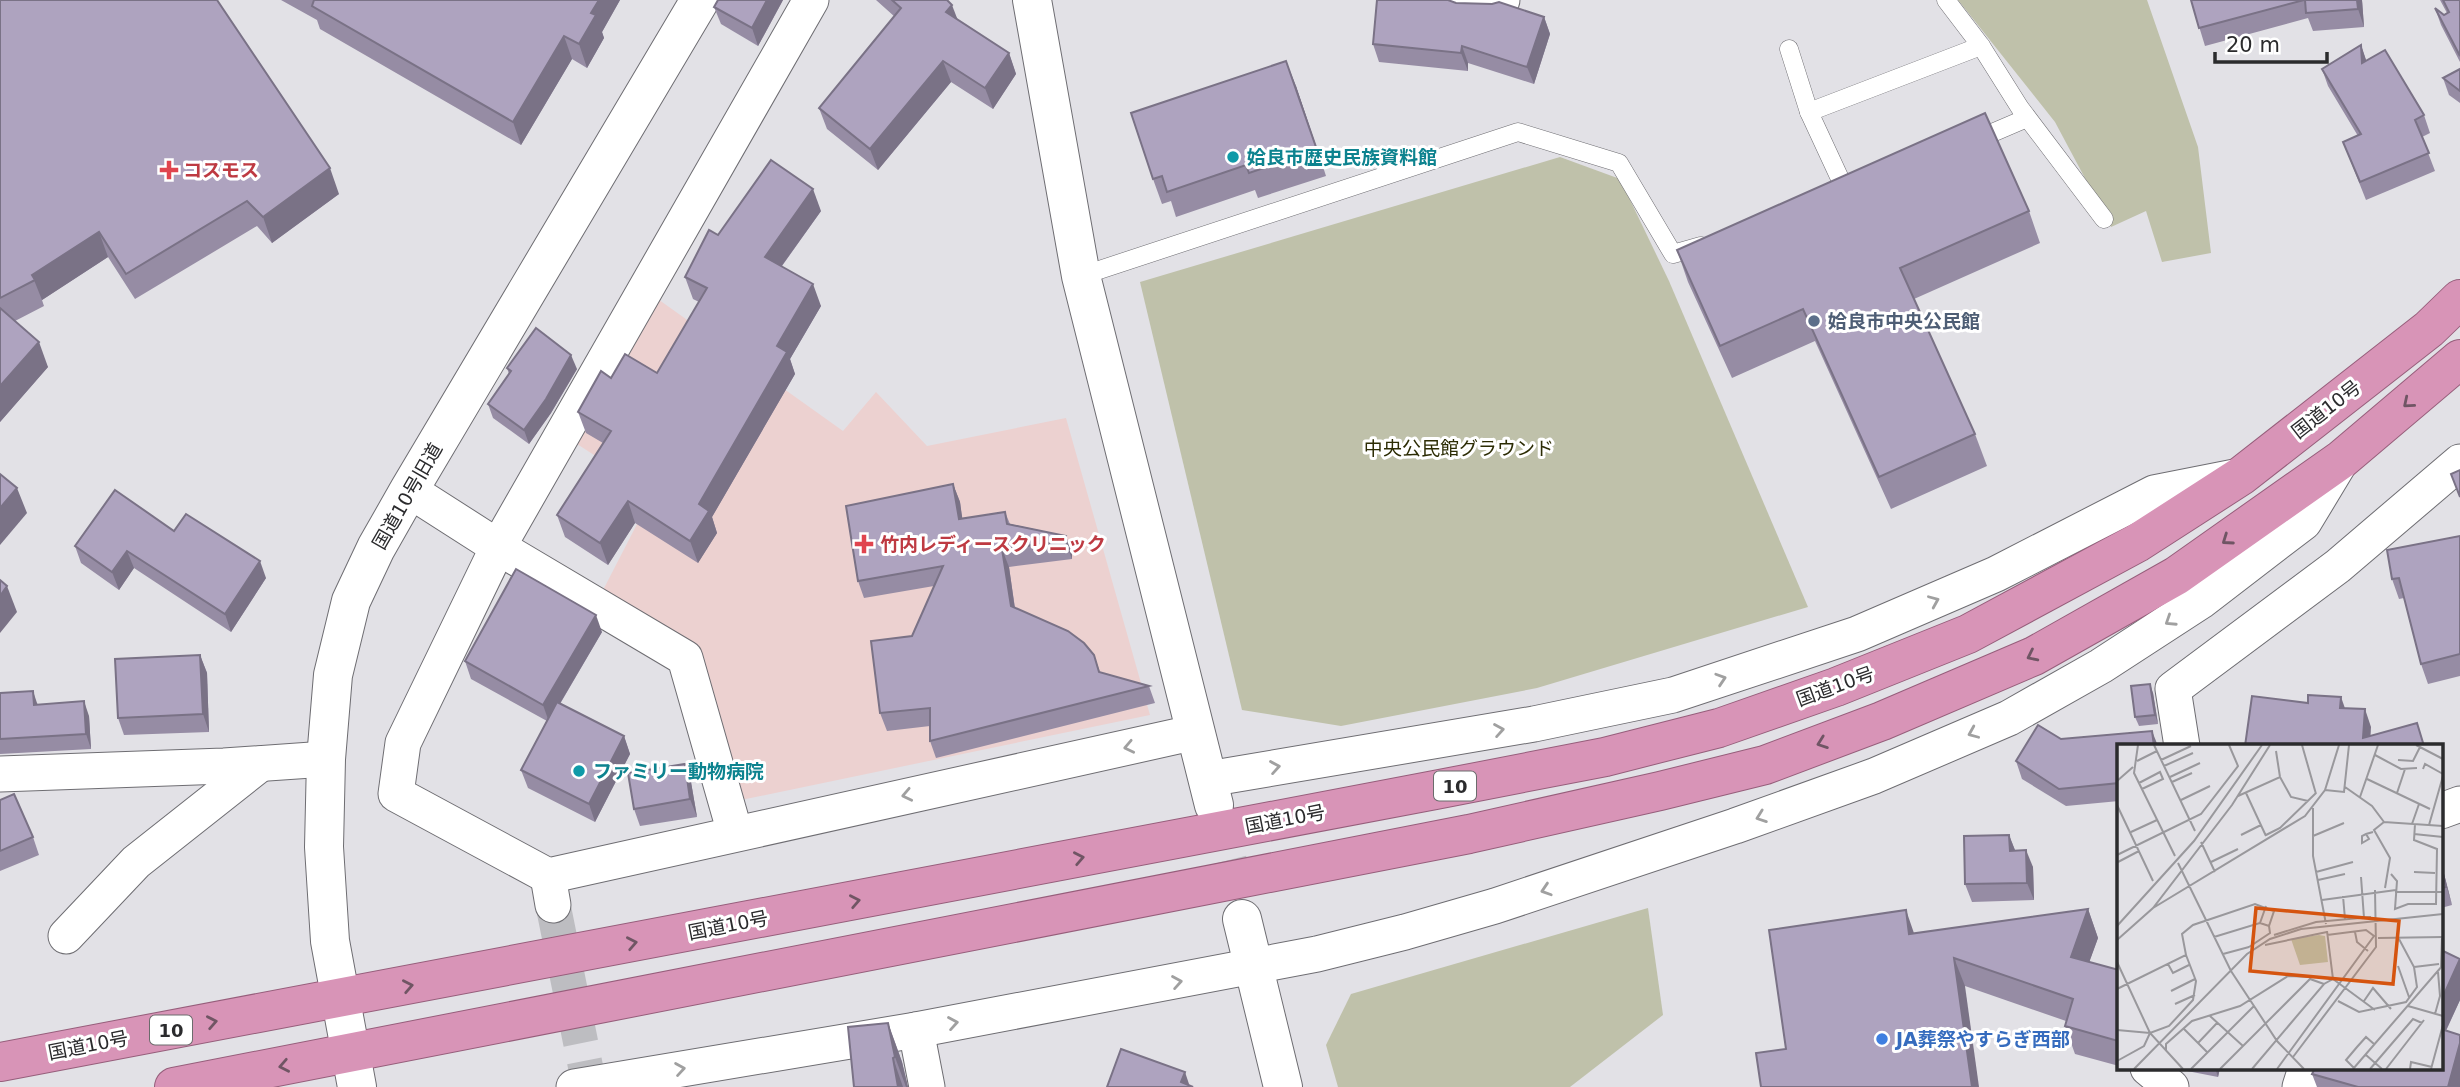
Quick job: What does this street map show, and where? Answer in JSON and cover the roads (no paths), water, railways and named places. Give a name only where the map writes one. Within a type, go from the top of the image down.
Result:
[{"type":"highway","name":"国道10号","points":[[0,1062],[1605,757],[1719,728],[1836,687],[1968,634],[2137,543],[2241,476],[2429,329],[2460,299]]},
{"type":"highway","points":[[174,1087],[354,1070],[1469,834],[1765,765],[1882,721],[2034,656],[2176,576],[2342,459],[2460,359]]},
{"type":"street","name":"国道10号旧道","points":[[354,1070],[329,929],[324,847],[326,759],[334,675],[352,601],[376,548],[409,490],[700,0]]},
{"type":"street","points":[[811,0],[498,547],[403,743],[397,794],[551,891],[735,833],[1196,732]]},
{"type":"street","points":[[1032,0],[1081,276],[1211,792],[1673,695],[1857,634],[1996,574],[2154,493],[2241,476]]},
{"type":"street","points":[[1462,0],[1502,0]]},
{"type":"street","points":[[584,1086],[916,1030],[1254,967],[1405,932],[1496,906],[1735,826],[1874,776],[2009,718],[2101,666],[2201,601],[2304,522],[2342,459]]},
{"type":"street","points":[[2182,744],[2173,688],[2338,566],[2460,462]]},
{"type":"street","points":[[409,490],[498,547],[685,658],[735,833]]},
{"type":"street","points":[[0,774],[326,759]]},
{"type":"street","points":[[66,936],[136,862],[260,764]]},
{"type":"street","points":[[2442,811],[2460,804]]},
{"type":"street","points":[[1242,919],[1283,1087]]},
{"type":"street","points":[[916,1030],[927,1087]]},
{"type":"street","points":[[2150,1070],[2171,1087]]},
{"type":"street","points":[[2300,1087],[2305,1070]]},
{"type":"lane","points":[[1946,0],[1981,46],[2027,118],[2104,219]]},
{"type":"lane","points":[[1809,113],[1981,46]]},
{"type":"lane","points":[[1789,49],[1809,113],[1848,196]]},
{"type":"lane","points":[[1950,152],[2027,118]]},
{"type":"lane","points":[[1081,276],[1518,132],[1619,163],[1673,254],[1712,243]]},
{"type":"tunnel","points":[[1214,805],[1241,914]]},
{"type":"tunnel","points":[[553,905],[589,1084]]},
{"type":"place","name":"姶良市歴史民族資料館","points":[[1233,157]]},
{"type":"place","name":"コスモス","points":[[169,170]]},
{"type":"place","name":"姶良市中央公民館","points":[[1814,321]]},
{"type":"place","name":"竹内レディースクリニック","points":[[864,544]]},
{"type":"place","name":"ファミリー動物病院","points":[[579,771]]},
{"type":"place","name":"JA葬祭やすらぎ西部","points":[[1882,1039]]},
{"type":"park label","name":"中央公民館グラウンド","points":[[1459,448]]}]
